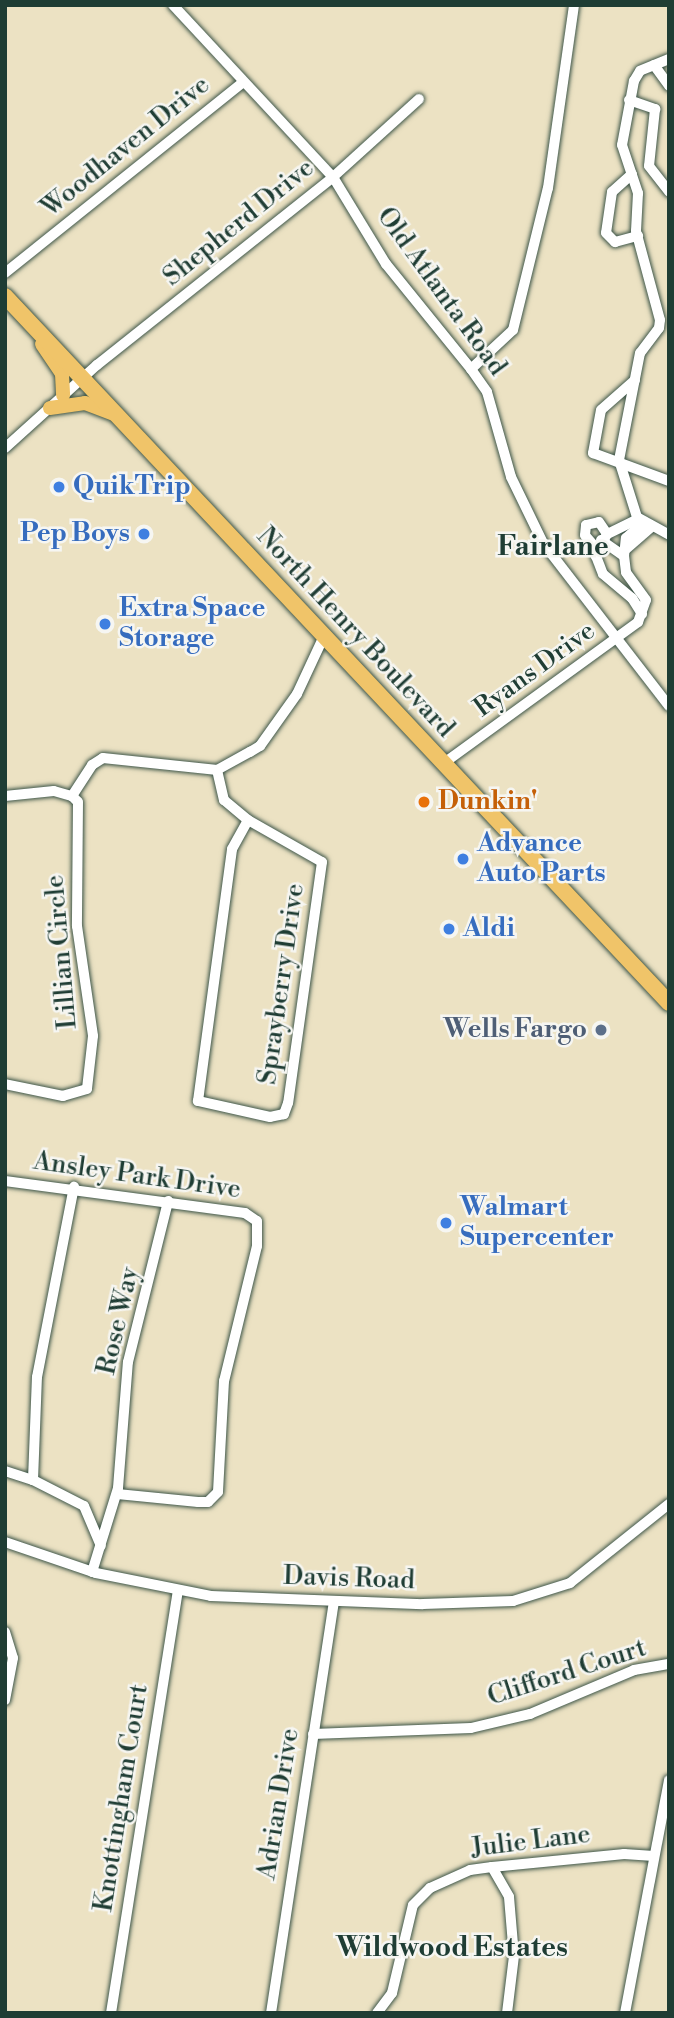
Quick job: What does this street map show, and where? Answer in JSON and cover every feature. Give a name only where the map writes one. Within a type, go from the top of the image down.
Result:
[{"type":"highway","name":"North Henry Boulevard","points":[[10,301],[326,634],[669,1003]]},
{"type":"main road","points":[[10,301],[59,368],[65,383],[63,396]]},
{"type":"main road","points":[[50,408],[85,403],[121,418]]},
{"type":"street","name":"Old Atlanta Road","points":[[173,5],[333,177],[386,264],[471,369],[498,419],[524,510],[567,578],[669,706]]},
{"type":"street","points":[[471,369],[513,330],[548,188],[574,5]]},
{"type":"street","points":[[669,59],[637,75],[629,100],[622,145],[639,197],[638,236],[664,318],[640,353],[620,465],[644,523],[669,535]]},
{"type":"street","points":[[654,65],[669,86]]},
{"type":"street","name":"Woodhaven Drive","points":[[5,273],[243,82]]},
{"type":"street","name":"Shepherd Drive","points":[[5,448],[84,377],[333,177],[419,99]]},
{"type":"street","points":[[629,100],[655,109],[649,166],[669,192]]},
{"type":"street","points":[[632,174],[612,192],[606,233],[615,242],[638,236]]},
{"type":"street","points":[[635,380],[601,410],[593,448],[596,457],[669,481]]},
{"type":"street","points":[[602,541],[644,523]]},
{"type":"street","points":[[642,614],[646,600],[626,572],[625,553],[644,523]]},
{"type":"street","points":[[602,541],[625,553]]},
{"type":"street","points":[[602,541],[603,574],[632,598],[642,614]]},
{"type":"street","name":"Ryans Drive","points":[[444,763],[618,639],[642,614]]},
{"type":"street","points":[[5,796],[36,791],[72,796],[92,765],[103,758],[217,770],[260,746],[297,694],[326,634]]},
{"type":"street","name":"Sprayberry Drive","points":[[217,770],[224,800],[248,820],[322,862],[288,1103],[284,1114],[270,1116],[198,1101],[232,849],[248,820]]},
{"type":"street","name":"Lillian Circle","points":[[5,1084],[69,1096],[87,1090],[90,1078],[93,1036],[77,926],[78,802],[72,796]]},
{"type":"street","name":"Ansley Park Drive","points":[[5,1181],[74,1187],[245,1213],[257,1221],[259,1229],[224,1381],[221,1476],[218,1492],[208,1502],[117,1493]]},
{"type":"street","points":[[33,1480],[37,1377],[74,1187]]},
{"type":"street","name":"Rose Way","points":[[92,1572],[117,1493],[128,1362],[168,1201]]},
{"type":"street","points":[[5,1471],[33,1480],[84,1506],[101,1546]]},
{"type":"street","name":"Davis Road","points":[[5,1542],[92,1572],[178,1591],[334,1602],[465,1603],[538,1596],[570,1583],[669,1504]]},
{"type":"street","name":"Knottingham Court","points":[[111,2013],[178,1591]]},
{"type":"street","name":"Adrian Drive","points":[[271,2013],[334,1602]]},
{"type":"street","points":[[5,1632],[13,1658],[5,1700]]},
{"type":"street","name":"Clifford Court","points":[[313,1734],[471,1728],[530,1714],[634,1670],[669,1664]]},
{"type":"street","points":[[625,2013],[669,1780]]},
{"type":"street","name":"Julie Lane","points":[[377,2013],[392,1993],[413,1905],[430,1888],[457,1874],[492,1867],[624,1854],[654,1856]]},
{"type":"street","points":[[492,1867],[509,1897],[514,1956],[507,2013]]},
{"type":"place","name":"QuikTrip","points":[[59,487]]},
{"type":"place","name":"Pep Boys","points":[[144,534]]},
{"type":"place","name":"Extra Space Storage","points":[[105,624]]},
{"type":"place","name":"Dunkin'","points":[[424,802]]},
{"type":"place","name":"Advance Auto Parts","points":[[463,859]]},
{"type":"place","name":"Aldi","points":[[449,929]]},
{"type":"place","name":"Wells Fargo","points":[[601,1030]]},
{"type":"place","name":"Walmart Supercenter","points":[[446,1223]]},
{"type":"district","name":"Fairlane","points":[[553,547]]},
{"type":"district","name":"Wildwood Estates","points":[[452,1948]]}]
